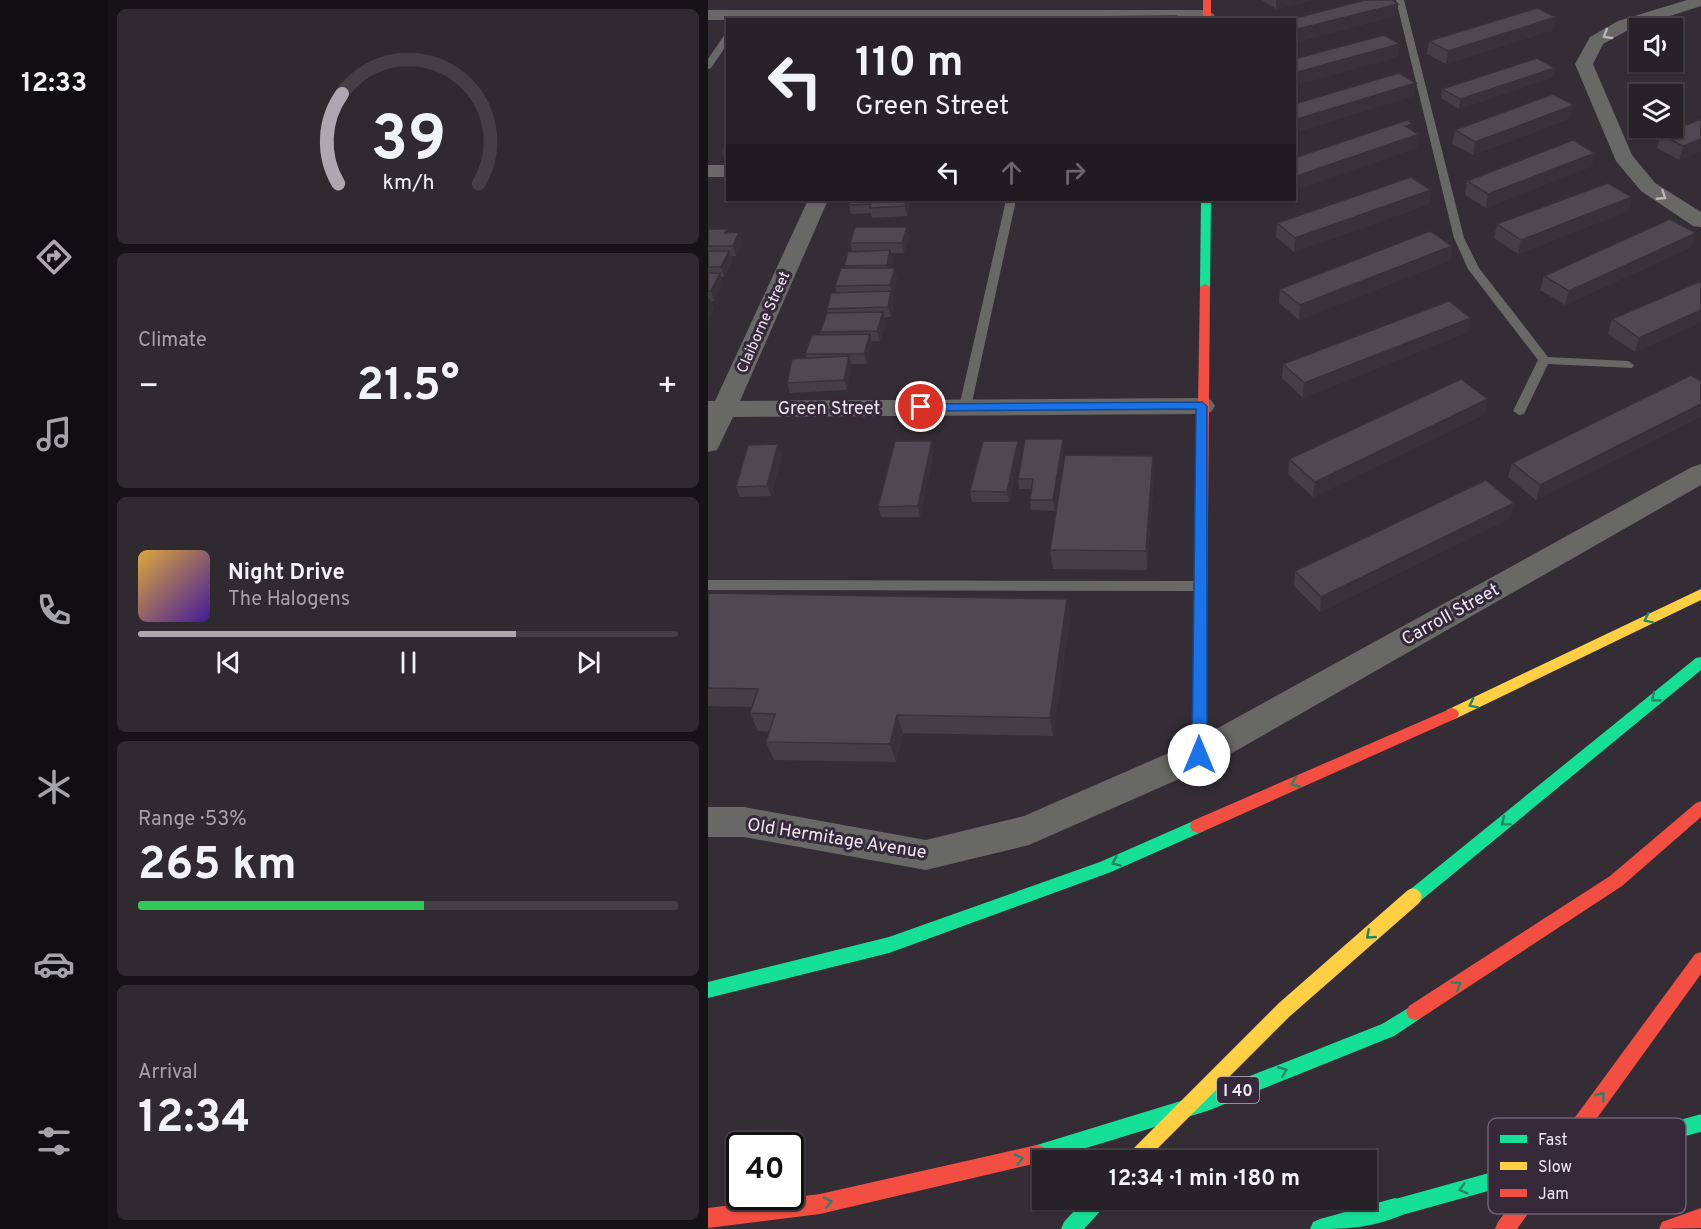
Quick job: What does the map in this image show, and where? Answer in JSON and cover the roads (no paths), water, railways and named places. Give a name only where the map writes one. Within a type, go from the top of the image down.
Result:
[{"type":"main road","points":[[1199,755],[1206,201]]},
{"type":"main road","points":[[708,990],[889,945],[1105,867],[1457,712],[1701,594]]},
{"type":"main road","points":[[1145,1150],[1284,1010],[1413,897],[1701,662]]},
{"type":"main road","name":"I 40","points":[[708,1218],[820,1204],[1025,1158],[1207,1102],[1388,1030],[1616,881],[1701,808]]},
{"type":"main road","points":[[1586,1118],[1701,960]]},
{"type":"main road","points":[[1686,1127],[1701,1123]]},
{"type":"main road","points":[[1320,1229],[1488,1182]]},
{"type":"main road","points":[[1071,1229],[1088,1210]]},
{"type":"main road","points":[[1505,1229],[1516,1214]]},
{"type":"main road","points":[[1668,1229],[1701,1218]]},
{"type":"street","points":[[1701,1],[1624,25],[1596,41],[1584,63],[1623,157],[1648,187],[1701,221]]},
{"type":"street","points":[[708,15],[739,17],[902,12],[1056,17],[1207,11]]},
{"type":"street","points":[[708,171],[726,171]]},
{"type":"street","name":"Claiborne Street","points":[[708,444],[716,409],[818,201]]},
{"type":"street","name":"Green Street","points":[[716,409],[1202,406]]},
{"type":"street","name":"Carroll Street","points":[[1199,755],[1701,473]]},
{"type":"street","name":"Old Hermitage Avenue","points":[[708,822],[744,822],[926,855],[1029,830],[1199,755]]},
{"type":"lane","points":[[1400,0],[1459,238],[1474,269],[1544,360],[1628,365]]},
{"type":"lane","points":[[712,64],[726,40]]},
{"type":"lane","points":[[965,407],[1011,201]]},
{"type":"lane","points":[[1519,411],[1544,360]]},
{"type":"lane","points":[[708,585],[1200,586]]}]
